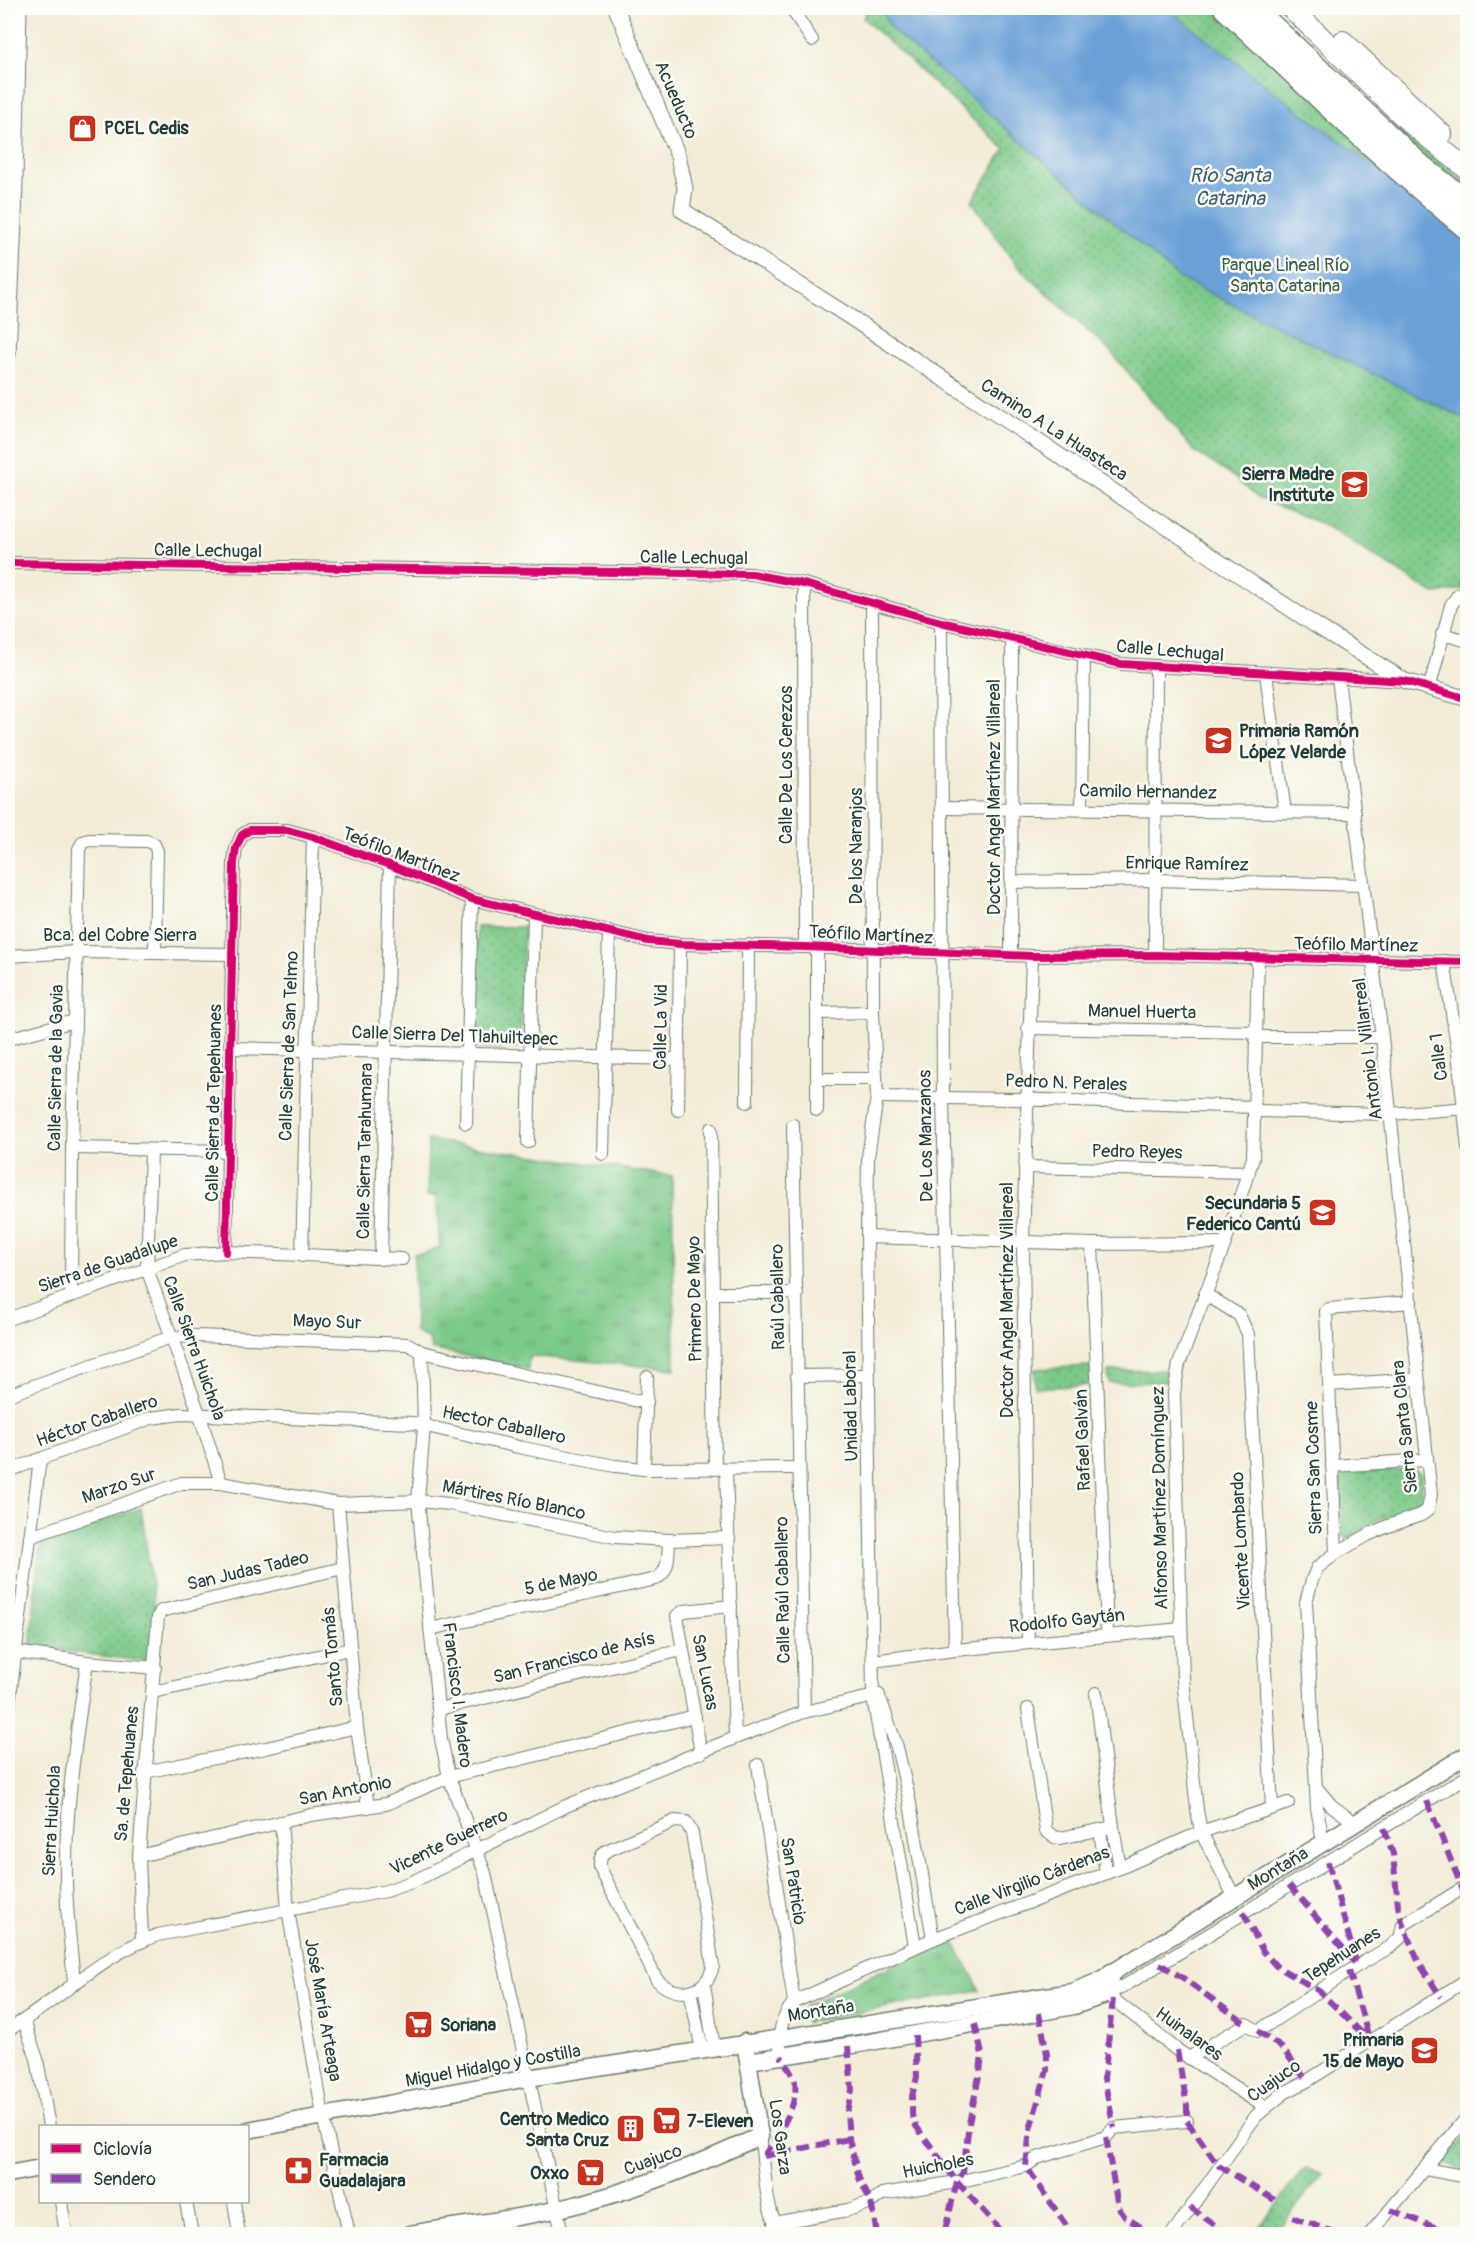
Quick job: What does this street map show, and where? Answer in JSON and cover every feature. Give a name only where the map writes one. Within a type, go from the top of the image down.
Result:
[{"type":"highway","points":[[1225,8],[1348,125],[1467,229]]},
{"type":"highway","points":[[1254,8],[1422,166],[1467,203]]},
{"type":"main road","points":[[1291,8],[1411,124],[1467,170]]},
{"type":"main road","points":[[1309,8],[1419,113],[1467,154]]},
{"type":"main road","name":"Montaña","points":[[748,2061],[836,2048],[1074,2006],[1234,1896],[1377,1811],[1467,1754]]},
{"type":"main road","name":"Montaña","points":[[746,2042],[1071,1992],[1105,1983]]},
{"type":"main road","points":[[834,2030],[836,2048]]},
{"type":"main road","name":"Miguel Hidalgo y Costilla","points":[[249,2130],[528,2078],[746,2042]]},
{"type":"main road","name":"Los Garza","points":[[746,2042],[760,2136]]},
{"type":"main road","name":"Cuajuco","points":[[410,2235],[556,2210],[622,2192],[699,2164],[760,2136]]},
{"type":"main road","points":[[8,2174],[39,2168]]},
{"type":"street","points":[[8,354],[14,222],[19,8]]},
{"type":"street","name":"Acueducto","points":[[616,8],[678,156],[685,188],[682,210]]},
{"type":"street","points":[[791,8],[812,40]]},
{"type":"street","name":"Camino A La Huasteca","points":[[682,210],[850,317],[1292,611],[1405,681]]},
{"type":"street","name":"Calle Lechugal","points":[[8,563],[752,574],[804,584],[941,622],[1121,664],[1405,681]]},
{"type":"street","name":"Calle De Los Cerezos","points":[[804,584],[811,947],[818,1012],[817,1110]]},
{"type":"street","points":[[1430,686],[1442,634],[1454,599],[1467,592]]},
{"type":"street","name":"De los Naranjos","points":[[872,602],[873,1012],[877,1097],[873,1126]]},
{"type":"street","name":"De Los Manzanos","points":[[941,622],[943,1097],[955,1650]]},
{"type":"street","points":[[1442,634],[1467,641]]},
{"type":"street","name":"Doctor Angel Martínez Villareal","points":[[1011,955],[1012,638]]},
{"type":"street","points":[[1082,809],[1084,656]]},
{"type":"street","points":[[1155,956],[1156,666]]},
{"type":"street","points":[[1266,674],[1285,812]]},
{"type":"street","name":"Antonio I. Villarreal","points":[[1338,678],[1404,1238]]},
{"type":"street","points":[[1405,681],[1430,686],[1467,699]]},
{"type":"street","name":"Camilo Hernandez","points":[[942,808],[1355,813]]},
{"type":"street","name":"Teófilo Martínez","points":[[232,954],[236,848],[242,835],[250,830],[264,828],[287,830],[313,837],[390,865],[472,899],[648,941],[1032,956],[1467,962]]},
{"type":"street","name":"Calle Sierra de San Telmo","points":[[302,1256],[313,837]]},
{"type":"street","name":"Calle Sierra de la Gavia","points":[[71,1295],[74,1021],[79,849],[82,843],[89,840],[147,841],[154,844],[157,851],[155,951]]},
{"type":"street","name":"Calle Sierra Tarahumara","points":[[381,1258],[390,865]]},
{"type":"street","name":"Enrique Ramírez","points":[[1011,882],[1154,880],[1363,885]]},
{"type":"street","points":[[466,1123],[472,899]]},
{"type":"street","points":[[528,1142],[534,915]]},
{"type":"street","points":[[603,1154],[609,931]]},
{"type":"street","name":"Calle La Vid","points":[[678,1110],[680,944]]},
{"type":"street","points":[[747,1102],[748,945]]},
{"type":"street","name":"Bca. del Cobre Sierra","points":[[8,956],[155,951],[232,954]]},
{"type":"street","name":"Calle Sierra de Tepehuanes","points":[[226,1252],[232,954]]},
{"type":"street","name":"Doctor Angel Martínez Villareal","points":[[1028,1643],[1023,1243],[1032,956]]},
{"type":"street","name":"Alfonso Martínez Domínguez","points":[[1234,1896],[1201,1832],[1197,1810],[1180,1629],[1174,1393],[1179,1364],[1249,1172],[1255,1140],[1258,959]]},
{"type":"street","name":"Calle 1","points":[[1444,961],[1462,1052],[1467,1148]]},
{"type":"street","points":[[818,1012],[873,1012]]},
{"type":"street","points":[[8,1039],[74,1021]]},
{"type":"street","name":"Manuel Huerta","points":[[1028,1028],[1382,1037]]},
{"type":"street","name":"Calle Sierra Del Tlahuiltepec","points":[[231,1048],[605,1059],[679,1059]]},
{"type":"street","points":[[818,1079],[875,1079]]},
{"type":"street","name":"Pedro N. Perales","points":[[877,1097],[943,1097],[1390,1114],[1465,1108]]},
{"type":"street","name":"Raúl Caballero","points":[[793,1125],[799,1468]]},
{"type":"street","name":"Unidad Laboral","points":[[873,1126],[868,1157],[867,1237],[873,1661],[875,1693],[915,1946]]},
{"type":"street","name":"Primero De Mayo","points":[[711,1129],[713,1293],[720,1469],[729,1538],[735,1738]]},
{"type":"street","points":[[72,1148],[151,1151],[228,1150]]},
{"type":"street","name":"Calle Sierra Huichola","points":[[151,1151],[147,1269],[200,1416],[221,1483]]},
{"type":"street","name":"Pedro Reyes","points":[[1025,1167],[1249,1172]]},
{"type":"street","points":[[867,1237],[1023,1243],[1225,1243]]},
{"type":"street","name":"Sierra Santa Clara","points":[[1336,1553],[1388,1526],[1421,1515],[1428,1510],[1431,1495],[1404,1238]]},
{"type":"street","name":"Rafael Galván","points":[[1092,1244],[1107,1635]]},
{"type":"street","name":"Sierra de Guadalupe","points":[[8,1319],[185,1255],[226,1252],[402,1259]]},
{"type":"street","points":[[713,1293],[797,1293]]},
{"type":"street","name":"Vicente Lombardo","points":[[1205,1294],[1239,1315],[1248,1334],[1272,1808]]},
{"type":"street","name":"Sierra San Cosme","points":[[1323,1842],[1316,1787],[1306,1602],[1317,1568],[1336,1553],[1326,1311],[1411,1302]]},
{"type":"street","name":"Mayo Sur","points":[[8,1395],[171,1337],[196,1336],[408,1344],[422,1352],[647,1403]]},
{"type":"street","name":"Francisco I. Madero","points":[[422,1352],[424,1426],[418,1500],[441,1739],[449,1777],[485,1873],[562,2235]]},
{"type":"street","points":[[797,1376],[868,1374]]},
{"type":"street","points":[[644,1469],[647,1377]]},
{"type":"street","points":[[1329,1386],[1418,1379]]},
{"type":"street","name":"Héctor Caballero","points":[[8,1471],[151,1418],[180,1414],[200,1416]]},
{"type":"street","name":"Hector Caballero","points":[[200,1416],[412,1423],[615,1466],[644,1469],[799,1468]]},
{"type":"street","points":[[8,1712],[40,1459]]},
{"type":"street","points":[[1332,1466],[1427,1460]]},
{"type":"street","name":"Calle Raúl Caballero","points":[[799,1468],[804,1712]]},
{"type":"street","name":"Marzo Sur","points":[[30,1537],[182,1483],[221,1483]]},
{"type":"street","name":"Mártires Río Blanco","points":[[221,1483],[338,1504],[418,1500],[487,1510],[600,1535],[669,1540],[729,1538]]},
{"type":"street","name":"Santo Tomás","points":[[338,1504],[357,1727],[368,1807]]},
{"type":"street","name":"5 de Mayo","points":[[430,1629],[656,1579],[664,1573],[667,1565],[669,1540]]},
{"type":"street","name":"San Judas Tadeo","points":[[161,1611],[343,1568]]},
{"type":"street","name":"San Lucas","points":[[701,1753],[677,1616],[680,1613],[731,1606]]},
{"type":"street","name":"Sa. de Tepehuanes","points":[[142,1941],[139,1856],[144,1772],[158,1617],[161,1611]]},
{"type":"street","name":"Rodolfo Gaytán","points":[[873,1661],[955,1650],[1180,1629]]},
{"type":"street","points":[[153,1692],[350,1648]]},
{"type":"street","name":"San Francisco de Asís","points":[[439,1709],[682,1650]]},
{"type":"street","points":[[15,1652],[155,1668]]},
{"type":"street","name":"Sierra Huichola","points":[[74,1982],[66,1879],[66,1842],[69,1790],[87,1662]]},
{"type":"street","name":"Unidad Laboral","points":[[875,1693],[897,1747],[909,1798],[933,1939]]},
{"type":"street","name":"Vicente Guerrero","points":[[8,2030],[24,2021],[74,1982],[142,1941],[158,1935],[386,1892],[412,1882],[566,1806],[804,1712],[875,1693]]},
{"type":"street","points":[[1096,1693],[1107,1829],[1106,1873]]},
{"type":"street","points":[[1028,1709],[1046,1831],[1054,1838],[1060,1838],[1107,1829]]},
{"type":"street","name":"San Antonio","points":[[139,1856],[331,1811],[368,1807],[402,1798],[449,1777],[695,1716]]},
{"type":"street","points":[[144,1772],[267,1748],[357,1727]]},
{"type":"street","name":"San Patricio","points":[[758,1765],[794,2002]]},
{"type":"street","name":"Montaña","points":[[1105,1983],[1131,1982],[1467,1776]]},
{"type":"street","points":[[1316,1787],[1331,1805],[1355,1823]]},
{"type":"street","name":"Calle Virgilio Cárdenas","points":[[794,2002],[915,1946],[1120,1868],[1201,1832],[1288,1803]]},
{"type":"street","points":[[1377,1811],[1384,1828]]},
{"type":"street","points":[[675,1821],[686,1822],[692,1833],[713,1966],[704,1984],[690,1991],[675,1992],[657,1980],[600,1868],[602,1855],[606,1851],[675,1821]]},
{"type":"street","name":"José María Arteaga","points":[[281,1822],[288,1910],[323,2116],[349,2235]]},
{"type":"street","points":[[1107,1829],[1120,1868]]},
{"type":"street","name":"Tepehuanes","points":[[1189,2058],[1246,2024],[1258,2031],[1390,1947],[1400,1938],[1403,1925],[1467,1885]]},
{"type":"street","name":"Cuajuco","points":[[1172,2235],[1219,2166],[1265,2107],[1467,1979]]},
{"type":"street","name":"Huinalares","points":[[1105,1983],[1189,2058],[1265,2107]]},
{"type":"street","points":[[704,1984],[708,2049]]},
{"type":"street","points":[[690,1991],[708,2049]]},
{"type":"street","points":[[781,2056],[779,2038],[781,2024],[794,2002]]},
{"type":"street","points":[[24,2021],[37,2059],[49,2125]]},
{"type":"street","points":[[1370,2235],[1467,2116]]},
{"type":"street","name":"Huicholes","points":[[774,2223],[848,2210],[870,2202],[882,2194],[957,2182],[1026,2166],[1037,2158],[1110,2132],[1187,2121]]},
{"type":"street","name":"Los Garza","points":[[760,2136],[770,2205],[774,2223],[781,2235]]},
{"type":"street","points":[[1425,2169],[1467,2177]]},
{"type":"street","points":[[61,2203],[66,2235]]},
{"type":"street","points":[[186,2203],[192,2235]]},
{"type":"street","points":[[234,2203],[239,2235]]},
{"type":"green space","name":"Parque Lineal Río Santa Catarina","points":[[869,8],[1270,8],[1378,115],[1467,183],[1468,578],[1463,589],[1434,594],[1323,524],[1258,498],[1234,477],[1194,451],[1111,352],[1015,264],[972,201],[1005,149],[863,18]]},
{"type":"green space","points":[[477,927],[524,927],[520,1047],[477,1048]]},
{"type":"green space","points":[[428,1140],[672,1176],[675,1369],[529,1356],[528,1369],[431,1349],[429,1339],[415,1332],[414,1254],[440,1247],[436,1196],[427,1196]]},
{"type":"green space","points":[[1091,1366],[1092,1385],[1035,1388],[1035,1369]]},
{"type":"green space","points":[[1169,1370],[1165,1382],[1109,1383],[1108,1371]]},
{"type":"green space","points":[[1413,1468],[1421,1474],[1423,1501],[1419,1506],[1380,1519],[1347,1539],[1342,1534],[1340,1477],[1345,1473]]},
{"type":"green space","points":[[141,1508],[155,1606],[151,1662],[30,1647],[40,1543]]},
{"type":"green space","points":[[954,1942],[980,1990],[806,2022],[804,2006],[924,1951]]},
{"type":"green space","points":[[1467,2133],[1467,2170],[1444,2164]]},
{"type":"green space","points":[[1307,2169],[1323,2174],[1274,2234],[1254,2234],[1302,2171]]},
{"type":"water","name":"Río Santa Catarina","points":[[881,8],[1167,8],[1286,101],[1467,234],[1467,420],[1179,278],[891,29]]},
{"type":"marked path","points":[[1427,1801],[1462,1888],[1468,1912]]},
{"type":"marked path","points":[[1384,1828],[1393,1854],[1398,1906],[1403,1925],[1419,1963],[1441,1997]]},
{"type":"marked path","points":[[1328,1862],[1357,1966]]},
{"type":"marked path","points":[[1289,1885],[1355,1963]]},
{"type":"marked path","points":[[1243,1912],[1263,1951],[1276,1966],[1319,1991],[1370,2041]]},
{"type":"marked path","points":[[1160,1964],[1246,2024]]},
{"type":"marked path","points":[[1349,1971],[1369,2038]]},
{"type":"marked path","points":[[1113,1999],[1104,2078],[1114,2128]]},
{"type":"marked path","points":[[1039,2013],[1047,2054],[1047,2070],[1030,2129],[1026,2166],[1072,2234]]},
{"type":"marked path","points":[[975,2024],[982,2054],[980,2072],[969,2123],[963,2172],[957,2182],[1002,2234]]},
{"type":"marked path","points":[[1258,2031],[1282,2048],[1307,2081]]},
{"type":"marked path","points":[[915,2035],[917,2077],[912,2096],[912,2115],[916,2126],[957,2182],[944,2234]]},
{"type":"marked path","points":[[848,2046],[852,2090],[847,2111],[849,2139],[859,2178],[871,2202],[877,2234]]},
{"type":"marked path","points":[[1177,2050],[1187,2106],[1187,2121],[1219,2166],[1276,2201]]},
{"type":"marked path","points":[[764,2156],[786,2121],[794,2101],[795,2082],[781,2056]]},
{"type":"marked path","points":[[1106,2137],[1118,2207],[1125,2217],[1152,2234]]},
{"type":"marked path","points":[[764,2156],[849,2139]]},
{"type":"marked path","points":[[1190,2207],[1227,2234]]},
{"type":"marked path","points":[[1391,2210],[1452,2234]]},
{"type":"marked path","points":[[1292,2217],[1335,2234]]},
{"type":"cycle path","points":[[8,563],[752,574],[804,584],[941,622],[1121,664],[1405,681],[1468,699]]},
{"type":"cycle path","points":[[226,1252],[234,863],[236,848],[242,835],[250,830],[287,830],[313,837],[390,865],[472,899],[648,941],[1032,956],[1155,955],[1468,962]]},
{"type":"place","name":"PCEL Cedis","points":[[83,128]]},
{"type":"place","name":"Sierra Madre Institute","points":[[1355,484]]},
{"type":"place","name":"Primaria Ramón López Velarde","points":[[1218,741]]},
{"type":"place","name":"Secundaria 5 Federico Cantú","points":[[1322,1213]]},
{"type":"place","name":"Soriana","points":[[419,2025]]},
{"type":"place","name":"Primaria 15 de Mayo","points":[[1425,2050]]},
{"type":"place","name":"7-Eleven","points":[[666,2121]]},
{"type":"place","name":"Centro Medico Santa Cruz","points":[[630,2129]]},
{"type":"place","name":"Farmacia Guadalajara","points":[[298,2170]]},
{"type":"place","name":"Oxxo","points":[[590,2173]]}]
